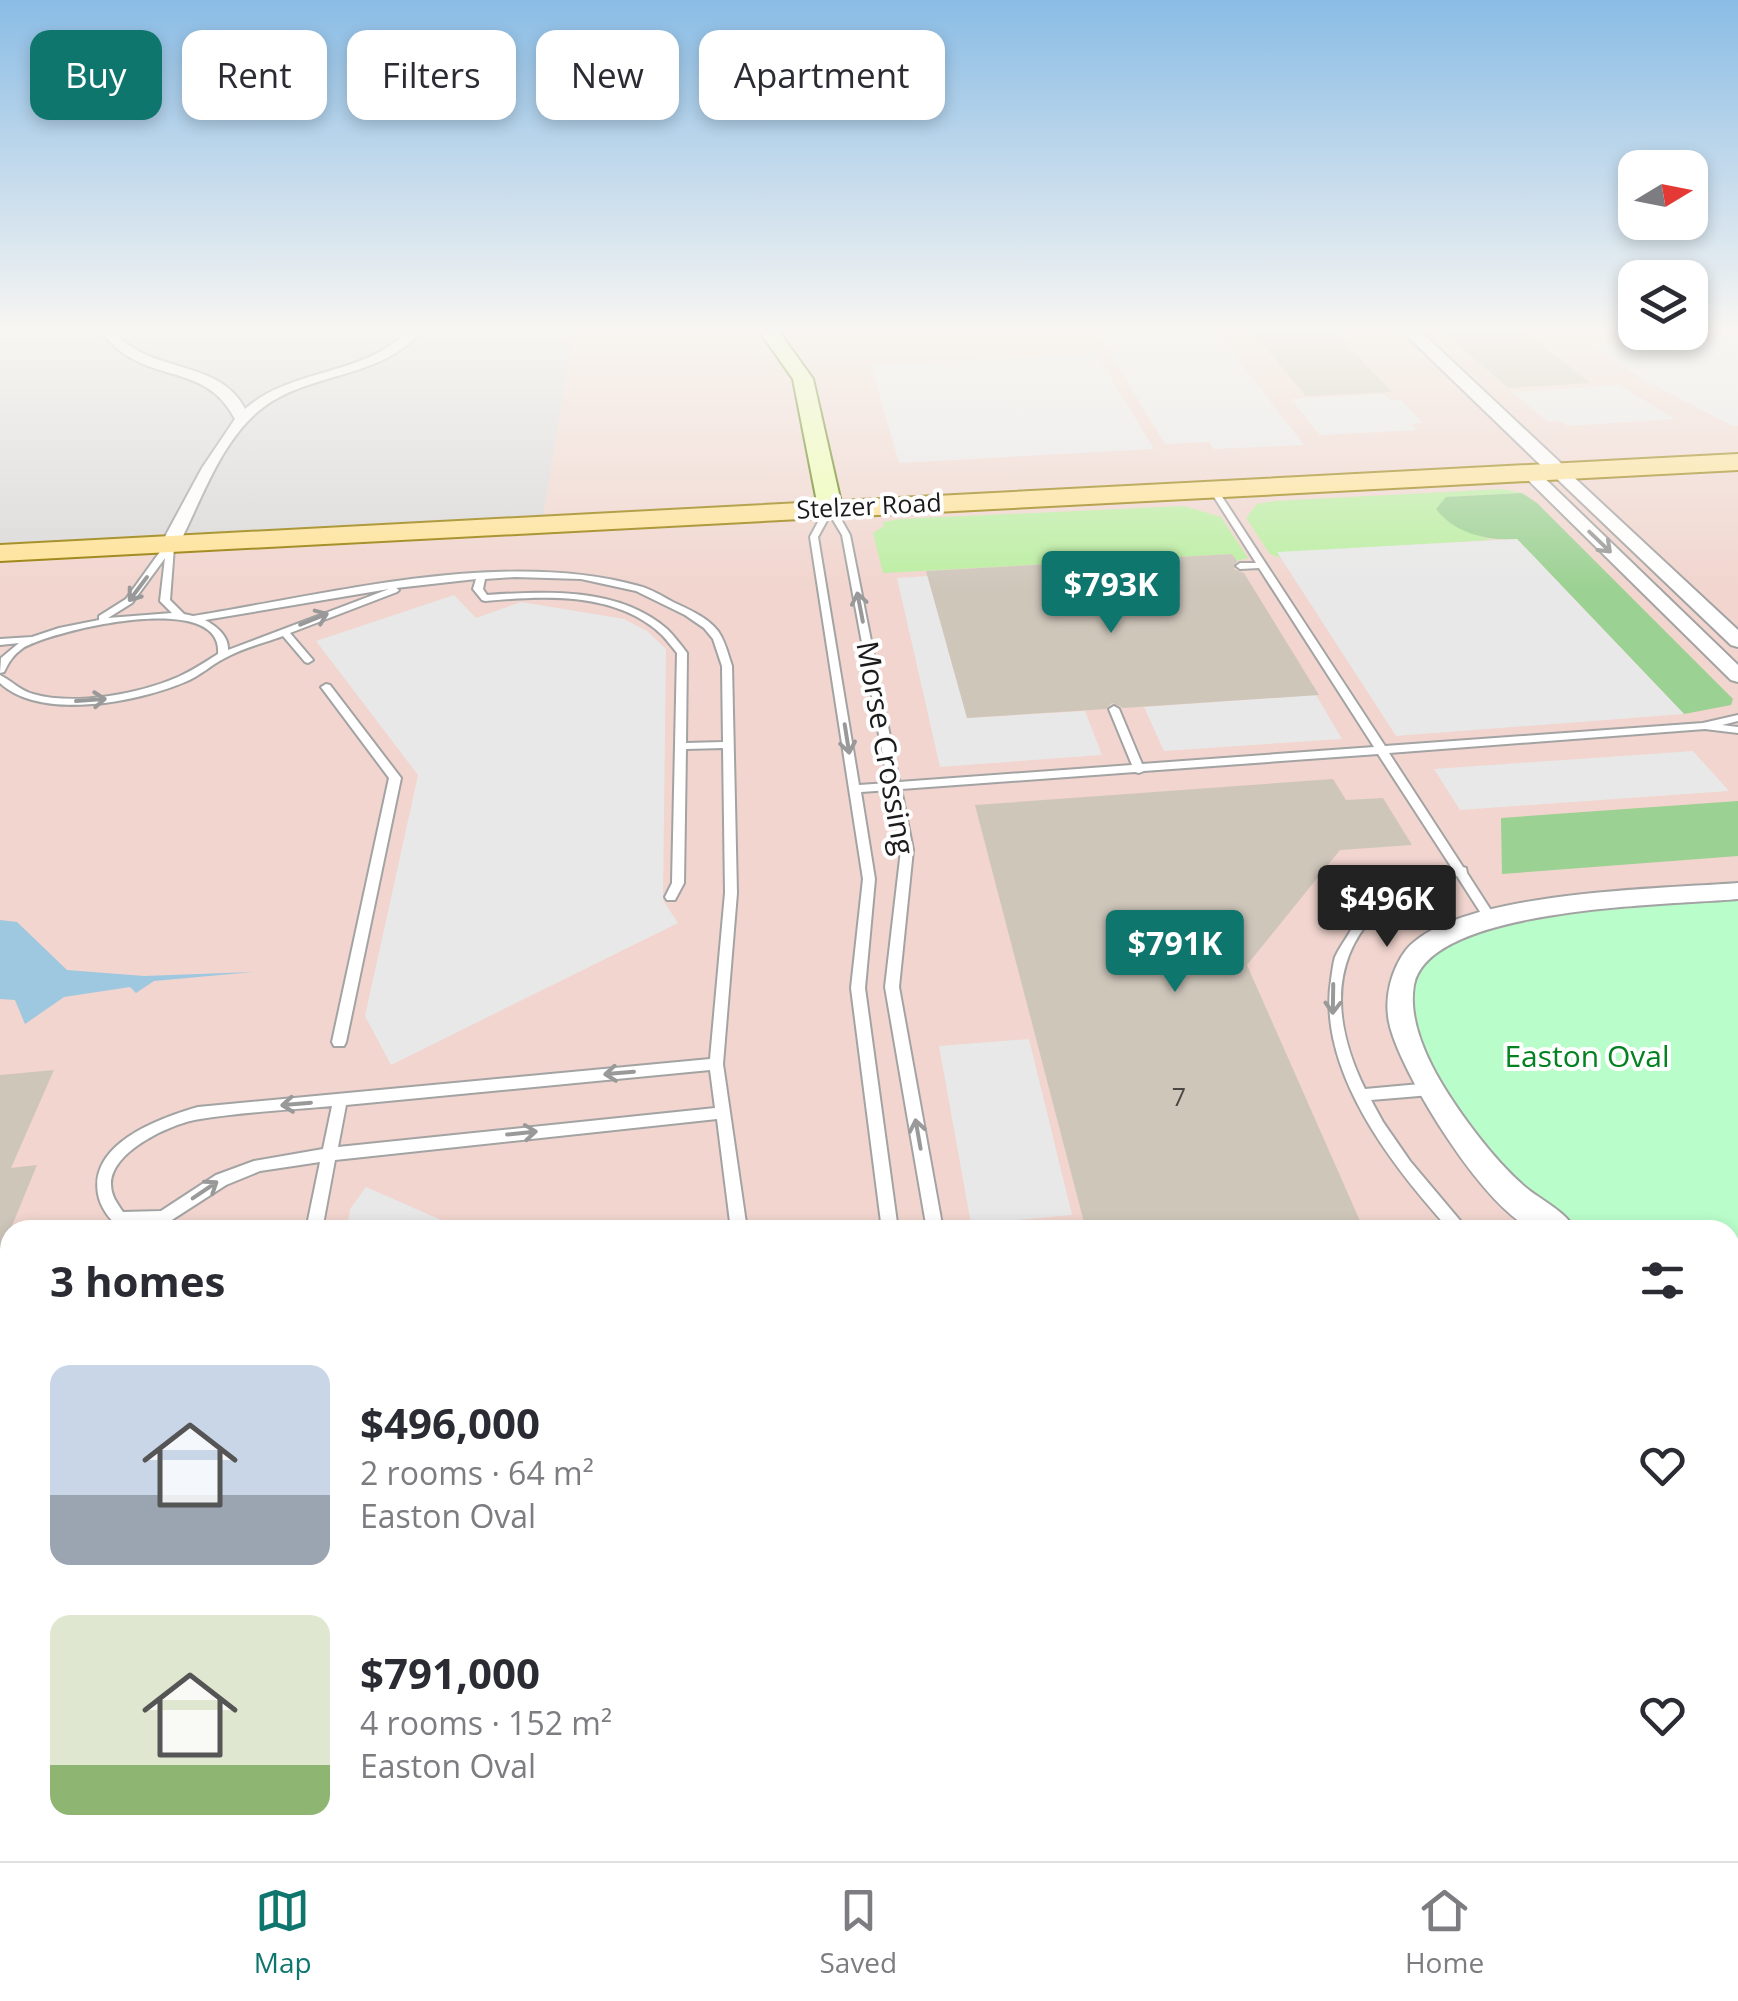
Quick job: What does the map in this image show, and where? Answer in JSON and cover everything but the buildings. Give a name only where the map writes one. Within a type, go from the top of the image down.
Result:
[{"type":"main road","name":"Morse Crossing","points":[[811,416],[830,507]]},
{"type":"main road","name":"Stelzer Road","points":[[0,553],[1738,462]]},
{"type":"street","points":[[170,544],[245,416]]},
{"type":"street","points":[[1472,416],[1738,676]]},
{"type":"street","points":[[1499,416],[1738,641]]},
{"type":"street","points":[[1545,1220],[1487,1173],[1454,1132],[1407,1044],[1399,1011],[1402,978],[1419,954],[1445,933],[1488,915],[1738,892]]},
{"type":"lane","points":[[1213,489],[1488,915]]},
{"type":"lane","name":"Morse Crossing","points":[[830,507],[846,535],[907,850],[892,986],[933,1220]]},
{"type":"lane","name":"Morse Crossing","points":[[830,507],[814,538],[869,879],[858,988],[889,1220]]},
{"type":"lane","points":[[170,544],[165,601],[185,617],[209,624],[224,643],[223,655]]},
{"type":"lane","points":[[95,622],[130,602],[170,544]]},
{"type":"lane","points":[[1240,566],[1263,565]]},
{"type":"lane","points":[[0,670],[8,654],[40,638],[95,622],[185,617],[436,578],[572,576],[620,581],[670,600],[713,631],[728,666],[731,893],[716,1064],[737,1220]]},
{"type":"lane","points":[[0,678],[14,692],[82,702],[173,683],[223,655],[368,598],[436,578]]},
{"type":"lane","points":[[481,578],[478,589],[485,598],[573,596],[633,610],[656,623],[682,653],[678,883],[671,897]]},
{"type":"lane","points":[[284,631],[308,660]]},
{"type":"lane","points":[[0,642],[40,638]]},
{"type":"lane","points":[[326,687],[395,778],[339,1042]]},
{"type":"lane","points":[[1114,708],[1139,770]]},
{"type":"lane","points":[[855,788],[1386,753],[1705,726],[1738,718]]},
{"type":"lane","points":[[1705,726],[1738,730]]},
{"type":"lane","points":[[681,746],[729,745]]},
{"type":"lane","points":[[1450,1220],[1420,1190],[1392,1152],[1341,1045],[1331,1010],[1334,974],[1347,939],[1374,906],[1405,884],[1462,871]]},
{"type":"lane","points":[[716,1064],[198,1113],[166,1120],[134,1138],[114,1158],[102,1182],[104,1203],[119,1219],[164,1218],[234,1174],[259,1165],[721,1112]]},
{"type":"lane","points":[[1364,1095],[1432,1089]]},
{"type":"lane","points":[[316,1220],[340,1100]]},
{"type":"shaded area","points":[[0,416],[560,416],[543,524],[0,553]]},
{"type":"shaded area","points":[[560,416],[1738,416],[1738,1220],[0,1220],[0,553],[542,524]]},
{"type":"shaded area","points":[[886,416],[1134,416],[1154,449],[899,463]]},
{"type":"shaded area","points":[[1148,416],[1281,416],[1304,445],[1214,449],[1209,442],[1165,444]]},
{"type":"shaded area","points":[[1305,416],[1416,416],[1423,423],[1412,424],[1417,430],[1320,435]]},
{"type":"shaded area","points":[[1541,416],[1670,416],[1675,419],[1567,426],[1561,421],[1548,422]]},
{"type":"shaded area","points":[[1713,416],[1738,416],[1738,426],[1733,426]]},
{"type":"shaded area","points":[[1517,539],[1684,714],[1396,736],[1277,552]]},
{"type":"shaded area","points":[[928,576],[967,718],[1085,711],[1102,755],[940,767],[897,578]]},
{"type":"shaded area","points":[[454,595],[476,618],[521,602],[624,619],[647,631],[666,649],[663,900],[678,923],[391,1065],[365,1016],[418,775],[316,641]]},
{"type":"shaded area","points":[[1316,695],[1342,739],[1164,751],[1144,707]]},
{"type":"shaded area","points":[[1693,751],[1729,791],[1460,810],[1434,769]]},
{"type":"shaded area","points":[[1029,1039],[1072,1215],[970,1220],[939,1046]]},
{"type":"shaded area","points":[[366,1187],[441,1220],[348,1220],[350,1209]]},
{"type":"green space","points":[[1502,489],[1522,493],[1447,497],[1476,535],[1492,540],[1278,553],[1281,558],[1270,554],[1246,518],[1257,504],[1274,501]]},
{"type":"green space","points":[[1522,493],[1537,503],[1733,699],[1731,705],[1684,714],[1517,539],[1495,539],[1462,530],[1436,509],[1446,497]]},
{"type":"green space","points":[[1184,506],[1221,517],[1248,558],[1236,561],[1232,554],[883,573],[873,533],[884,526],[883,522],[900,519]]},
{"type":"green space","points":[[1738,801],[1738,856],[1502,874],[1501,818]]},
{"type":"green space","name":"Easton Oval","points":[[1738,891],[1738,1220],[1545,1220],[1528,1209],[1407,1044],[1402,978],[1488,915]]},
{"type":"water","points":[[0,920],[17,922],[67,970],[144,976],[253,972],[154,981],[136,993],[130,987],[64,997],[25,1024],[15,1000],[0,999]]}]
